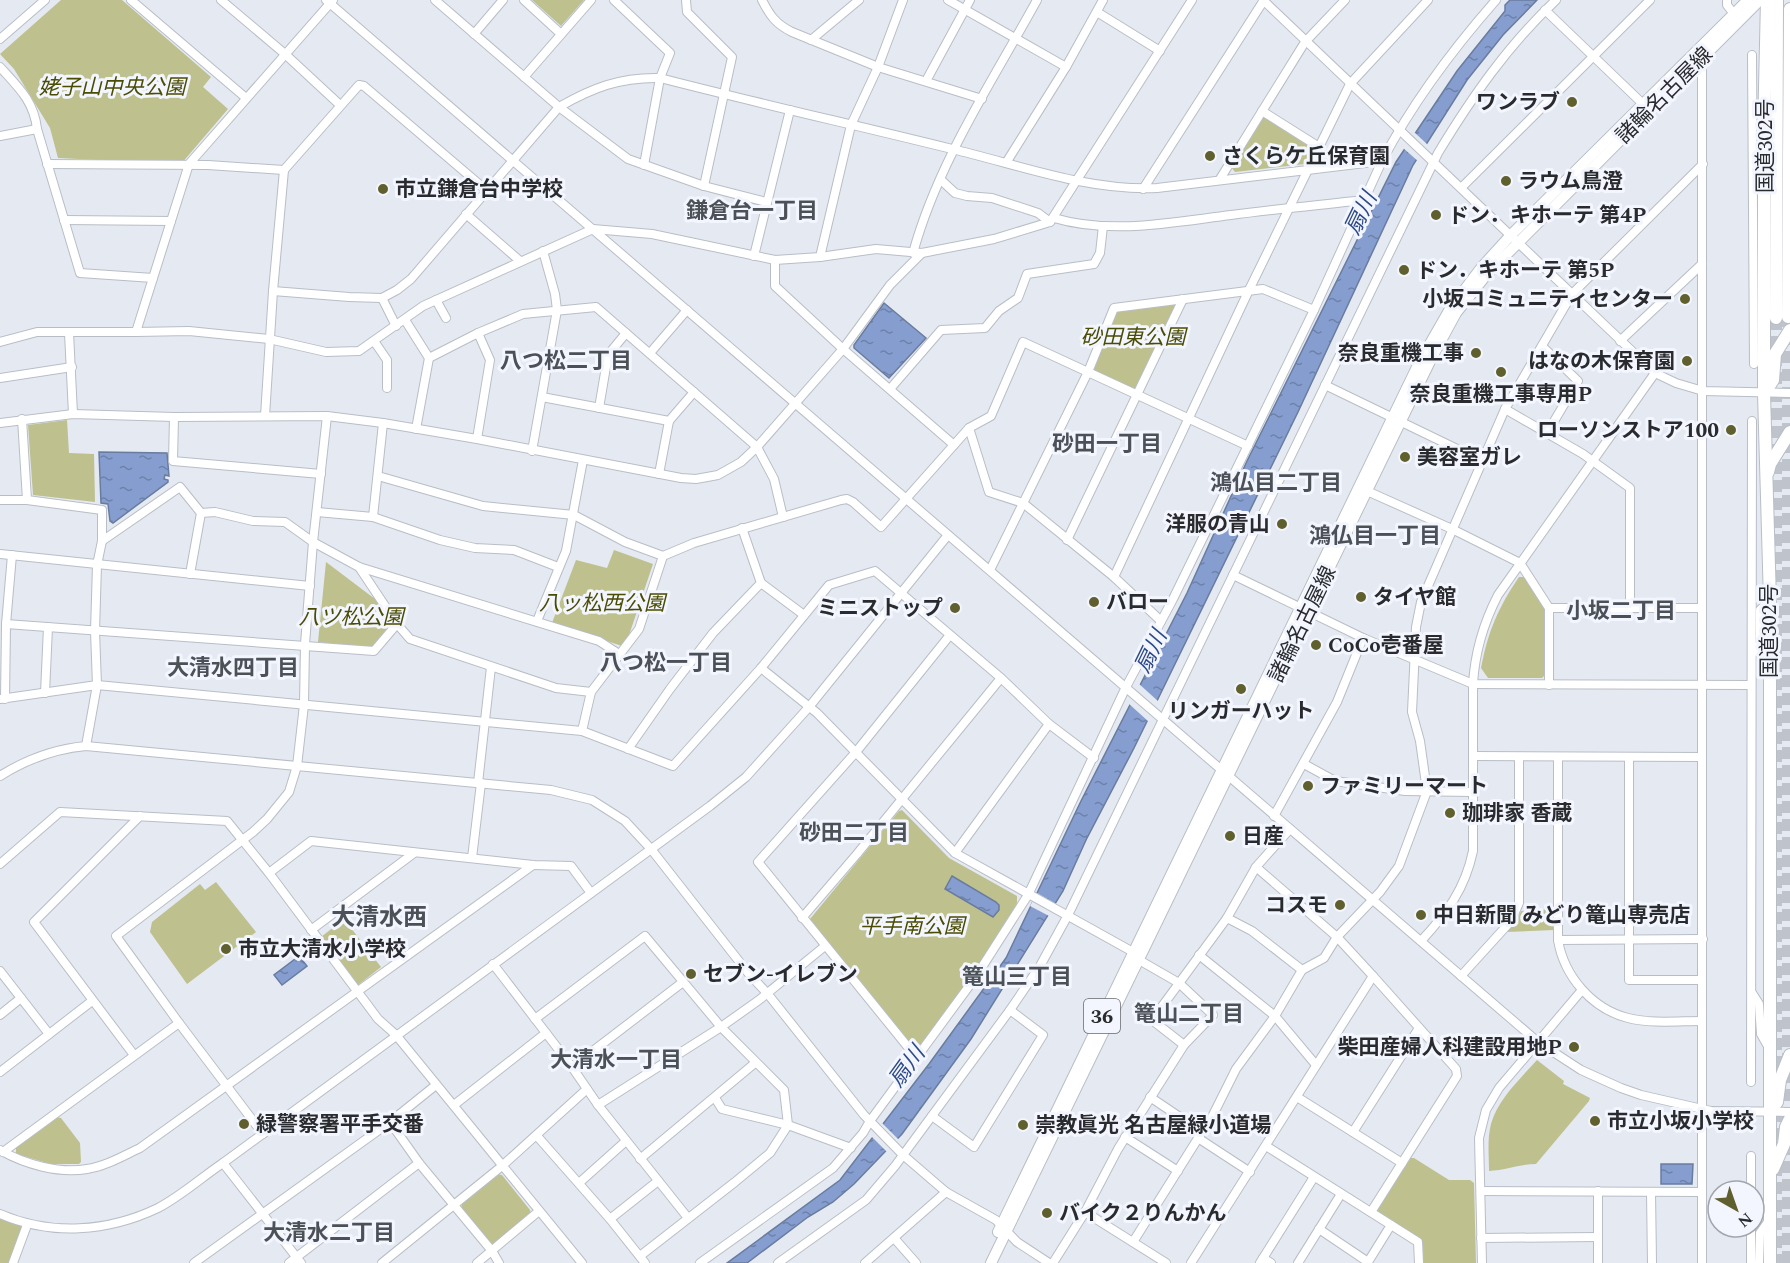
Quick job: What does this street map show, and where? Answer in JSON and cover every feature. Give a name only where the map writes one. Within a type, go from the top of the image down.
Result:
[{"type":"highway","name":"国道302号","points":[[1767,0],[1771,134],[1764,326],[1764,394],[1770,601],[1770,1263]]},
{"type":"highway","points":[[1764,394],[1773,380],[1775,354],[1785,322],[1771,134],[1777,0]]},
{"type":"highway","points":[[1771,134],[1790,9]]},
{"type":"highway","points":[[1766,479],[1770,464],[1790,432]]},
{"type":"highway","points":[[1770,1111],[1777,1102],[1780,1080],[1790,1055]]},
{"type":"highway","points":[[1770,1176],[1784,1144],[1786,1127],[1790,1119]]},
{"type":"main road","name":"諸輪名古屋線","points":[[1304,610],[1367,491],[1419,363],[1450,309],[1467,286],[1702,52],[1748,0]]},
{"type":"main road","name":"諸輪名古屋線","points":[[1514,240],[1643,104],[1760,0]]},
{"type":"main road","name":"諸輪名古屋線","points":[[984,1263],[1004,1229],[1397,421]]},
{"type":"main road","name":"諸輪名古屋線","points":[[991,1263],[1004,1229]]},
{"type":"street","points":[[131,0],[246,98]]},
{"type":"street","points":[[221,0],[285,54],[340,105]]},
{"type":"street","points":[[435,0],[559,107],[628,159],[704,186],[766,202]]},
{"type":"street","points":[[474,34],[503,0]]},
{"type":"street","points":[[524,0],[561,34]]},
{"type":"street","points":[[524,77],[591,0]]},
{"type":"street","points":[[614,0],[670,53],[660,78],[644,165]]},
{"type":"street","points":[[686,0],[687,12],[732,57],[704,186]]},
{"type":"street","points":[[762,0],[779,26],[878,67],[982,99]]},
{"type":"street","points":[[811,40],[860,0]]},
{"type":"street","points":[[820,257],[851,125],[878,67],[903,0]]},
{"type":"street","points":[[948,0],[1066,67]]},
{"type":"street","points":[[926,81],[970,0]]},
{"type":"street","points":[[0,423],[73,414],[174,417],[327,416],[477,439],[681,478],[708,477],[728,470],[741,462],[757,447],[796,404],[843,349],[890,285],[917,253],[930,200],[954,149],[1037,0]]},
{"type":"street","points":[[1006,163],[1066,67],[1103,0]]},
{"type":"street","points":[[0,342],[37,332],[189,332],[269,339],[326,352],[358,351],[423,306],[593,229],[652,234],[774,260],[820,257],[876,249],[917,253],[994,239],[1052,220],[1192,0]]},
{"type":"street","points":[[1143,189],[1263,0],[1654,372],[1676,383],[1702,391],[1790,393]]},
{"type":"street","points":[[1221,179],[1305,42],[1345,0]]},
{"type":"street","points":[[1114,577],[1249,290],[1350,84],[1428,0]]},
{"type":"street","points":[[700,1263],[833,1168],[851,1148],[975,978],[1031,896],[1094,758],[1130,690],[1161,621],[1314,310],[1383,161],[1423,91],[1496,0]]},
{"type":"street","points":[[778,1263],[866,1200],[899,1152],[932,1116],[1040,966],[1068,915],[1164,719],[1431,160],[1438,153],[1490,72],[1556,0]]},
{"type":"street","points":[[1461,188],[1650,0]]},
{"type":"street","points":[[1727,0],[1727,5],[1734,14]]},
{"type":"street","points":[[0,39],[42,1]]},
{"type":"street","points":[[136,332],[189,164],[330,1],[1538,1042],[1581,1070],[1641,1095],[1703,1109],[1790,1112]]},
{"type":"street","points":[[1545,10],[1643,104]]},
{"type":"street","points":[[1097,12],[1160,51]]},
{"type":"street","points":[[1702,52],[1702,1263]]},
{"type":"street","points":[[1752,55],[1771,134],[1754,317],[1754,364]]},
{"type":"street","points":[[0,67],[29,100],[80,273],[153,278]]},
{"type":"street","points":[[273,291],[382,298],[397,291],[411,279],[559,107],[587,91],[624,80],[660,78],[954,149],[1075,182],[1143,189],[1383,161]]},
{"type":"street","points":[[265,416],[269,339],[284,170],[358,85],[364,86],[486,190]]},
{"type":"street","points":[[754,256],[790,110]]},
{"type":"street","points":[[1262,111],[1319,147]]},
{"type":"street","points":[[0,136],[37,129]]},
{"type":"street","points":[[47,164],[189,164],[284,170]]},
{"type":"street","points":[[1133,1242],[1206,1129],[1236,1069],[1275,1016],[1302,970],[1324,958],[1337,937],[1399,866],[1427,791],[1420,741],[1412,712],[1416,627],[1421,602],[1505,409],[1572,294],[1702,164]]},
{"type":"street","points":[[941,180],[955,192],[967,196],[992,198],[1052,220],[1104,226],[1155,225],[1364,200]]},
{"type":"street","points":[[466,214],[520,261]]},
{"type":"street","points":[[64,220],[171,221]]},
{"type":"street","points":[[890,389],[941,330],[985,328],[999,311],[1018,298],[1027,274],[1094,264],[1100,253],[1104,226]]},
{"type":"street","points":[[532,451],[557,310],[543,251]]},
{"type":"street","points":[[774,260],[775,286],[843,349],[954,445]]},
{"type":"street","points":[[1620,341],[1702,264]]},
{"type":"street","points":[[990,570],[1088,372],[1114,308],[1263,289],[1314,310]]},
{"type":"street","points":[[382,298],[396,326]]},
{"type":"street","points":[[1067,540],[1183,299]]},
{"type":"street","points":[[436,300],[446,318]]},
{"type":"street","points":[[429,358],[478,333],[523,314],[596,307],[757,447],[774,479],[783,517]]},
{"type":"street","points":[[650,353],[687,310]]},
{"type":"street","points":[[1754,317],[1764,326]]},
{"type":"street","points":[[405,320],[429,358],[416,429]]},
{"type":"street","points":[[69,333],[73,414]]},
{"type":"street","points":[[477,439],[490,360],[478,333]]},
{"type":"street","points":[[598,408],[608,355],[626,333]]},
{"type":"street","points":[[374,341],[387,360],[387,388]]},
{"type":"street","points":[[378,476],[483,506],[574,515],[626,542],[663,556],[694,543],[742,528],[847,500],[881,527],[969,428],[991,416],[1023,342],[1248,446]]},
{"type":"street","points":[[1542,345],[1578,381],[1547,433]]},
{"type":"street","points":[[0,378],[72,368]]},
{"type":"street","points":[[1421,941],[1451,905],[1467,877],[1473,851],[1473,684],[1476,650],[1486,618],[1498,595],[1654,372]]},
{"type":"street","points":[[1325,386],[1482,461]]},
{"type":"street","points":[[659,474],[669,421],[694,392]]},
{"type":"street","points":[[542,397],[669,421]]},
{"type":"street","points":[[1505,409],[1592,460],[1630,488],[1630,608]]},
{"type":"street","points":[[263,1134],[116,936],[242,840],[267,819],[289,792],[297,766],[304,705],[304,644],[327,416]]},
{"type":"street","points":[[174,417],[173,461],[321,474]]},
{"type":"street","points":[[22,419],[27,500]]},
{"type":"street","points":[[1751,1082],[1752,421]]},
{"type":"street","points":[[373,517],[383,423]]},
{"type":"street","points":[[969,428],[989,492],[1023,503],[1114,577],[1161,621]]},
{"type":"street","points":[[537,621],[566,551],[583,460]]},
{"type":"street","points":[[102,541],[180,487],[201,513],[190,574]]},
{"type":"street","points":[[1367,491],[1452,529],[1520,563],[1549,608],[1549,685]]},
{"type":"street","points":[[0,500],[27,500],[102,510],[95,631],[97,686],[86,746]]},
{"type":"street","points":[[201,513],[215,512],[253,521],[285,522],[313,542],[359,567],[599,641],[619,654]]},
{"type":"street","points":[[316,512],[373,517],[440,540],[476,548],[514,550],[558,567]]},
{"type":"street","points":[[742,528],[761,584],[804,615]]},
{"type":"street","points":[[0,1215],[27,1225],[73,1229],[100,1226],[132,1218],[159,1207],[223,1163],[710,806],[746,777],[809,707],[948,535]]},
{"type":"street","points":[[0,554],[310,586]]},
{"type":"street","points":[[12,555],[3,655],[3,699],[97,686],[582,731],[673,766],[761,668],[829,585],[875,571],[1000,678],[1049,724],[1094,758]]},
{"type":"street","points":[[582,731],[591,692],[639,629],[663,556]]},
{"type":"street","points":[[359,567],[397,624],[410,639],[556,688],[591,692]]},
{"type":"street","points":[[1233,575],[1363,638],[1473,684],[1751,685]]},
{"type":"street","points":[[628,749],[713,633],[761,584]]},
{"type":"street","points":[[1752,653],[1760,643],[1760,610],[1770,601]]},
{"type":"street","points":[[1549,608],[1702,608]]},
{"type":"street","points":[[6,624],[304,644],[374,651],[397,624]]},
{"type":"street","points":[[45,693],[48,627]]},
{"type":"street","points":[[916,1057],[758,862],[856,752],[951,635]]},
{"type":"street","points":[[1274,816],[1337,702],[1363,638]]},
{"type":"street","points":[[472,858],[490,667]]},
{"type":"street","points":[[0,776],[30,759],[72,747],[86,746],[551,790],[592,800],[625,821],[651,849],[749,974],[767,993],[870,1121],[899,1152],[946,1192],[996,1220],[1017,1242],[1051,1263],[1085,1212],[1125,1137],[1184,1045],[1213,1016],[1179,983],[1068,915],[955,853],[809,707],[761,668]]},
{"type":"street","points":[[802,918],[1000,678]]},
{"type":"street","points":[[955,853],[1049,724]]},
{"type":"street","points":[[1474,756],[1702,757]]},
{"type":"street","points":[[1461,976],[1511,921],[1519,903],[1519,757]]},
{"type":"street","points":[[1558,757],[1558,940],[1566,966],[1582,990],[1593,1001],[1628,1018],[1653,1022],[1702,1021]]},
{"type":"street","points":[[1629,758],[1629,980],[1702,980]]},
{"type":"street","points":[[1304,764],[1335,781],[1405,791],[1473,792]]},
{"type":"street","points":[[0,864],[60,812],[227,821],[269,873],[378,1019],[396,1035],[582,1263]]},
{"type":"street","points":[[134,1055],[34,922],[140,816]]},
{"type":"street","points":[[1184,1045],[1152,1020],[1227,918],[1256,867],[1290,829]]},
{"type":"street","points":[[269,873],[311,841],[533,865],[571,866],[591,893]]},
{"type":"street","points":[[312,930],[414,853]]},
{"type":"street","points":[[179,1023],[2,1151],[22,1160],[60,1170],[87,1169],[112,1162],[140,1148],[533,865]]},
{"type":"street","points":[[1256,867],[1337,937],[1456,1069],[1457,1076],[1371,1212]]},
{"type":"street","points":[[1227,918],[1252,931],[1302,970]]},
{"type":"street","points":[[535,1019],[645,936],[721,1027],[784,1090],[788,1125],[770,1152],[688,1218],[642,1259],[537,1136]]},
{"type":"street","points":[[1558,940],[1703,939]]},
{"type":"street","points":[[598,1105],[721,1027],[825,946]]},
{"type":"street","points":[[1199,955],[1275,1016],[1316,1065]]},
{"type":"street","points":[[493,964],[572,1067],[598,1105],[688,1218]]},
{"type":"street","points":[[0,971],[49,1034]]},
{"type":"street","points":[[1191,1263],[1372,976]]},
{"type":"street","points":[[572,1067],[683,982]]},
{"type":"street","points":[[1482,1263],[1479,1138],[1486,1110],[1499,1088],[1582,990]]},
{"type":"street","points":[[1752,993],[1759,1004],[1761,1034],[1770,1049]]},
{"type":"street","points":[[0,1015],[21,998]]},
{"type":"street","points":[[0,1072],[93,1001]]},
{"type":"street","points":[[932,1116],[974,1147],[1043,1035],[1010,1010]]},
{"type":"street","points":[[1353,1132],[1419,1028]]},
{"type":"street","points":[[454,1105],[546,1033]]},
{"type":"street","points":[[640,1159],[755,1063]]},
{"type":"street","points":[[194,1263],[390,1122],[435,1085]]},
{"type":"street","points":[[382,1263],[502,1166],[587,1089]]},
{"type":"street","points":[[1150,1097],[1250,1172]]},
{"type":"street","points":[[1297,1097],[1402,1163]]},
{"type":"street","points":[[715,1098],[722,1109],[788,1125],[851,1148]]},
{"type":"street","points":[[390,1122],[419,1163],[492,1251],[499,1263]]},
{"type":"street","points":[[1125,1137],[1178,1171]]},
{"type":"street","points":[[579,1184],[626,1141]]},
{"type":"street","points":[[1266,1146],[1418,1242],[1419,1263]]},
{"type":"street","points":[[1751,1156],[1751,1179]]},
{"type":"street","points":[[223,1163],[296,1261],[419,1163]]},
{"type":"street","points":[[1265,1261],[1314,1177]]},
{"type":"street","points":[[610,1219],[658,1181]]},
{"type":"street","points":[[1480,1191],[1702,1192]]},
{"type":"street","points":[[1598,1191],[1598,1263]]},
{"type":"street","points":[[865,1263],[946,1192]]},
{"type":"street","points":[[1652,1192],[1652,1263]]},
{"type":"street","points":[[1298,1263],[1341,1194]]},
{"type":"street","points":[[477,1263],[539,1211]]},
{"type":"street","points":[[1085,1212],[1166,1263]]},
{"type":"street","points":[[1759,1263],[1760,1233],[1770,1219]]},
{"type":"street","points":[[13,1263],[27,1225]]},
{"type":"street","points":[[1319,1229],[1368,1262],[1391,1225]]},
{"type":"street","points":[[1481,1238],[1598,1237]]},
{"type":"street","points":[[894,1238],[916,1263]]},
{"type":"street","points":[[1751,1239],[1751,1263]]},
{"type":"green space","name":"姥子山中央公園","points":[[61,0],[122,0],[211,77],[203,87],[228,109],[181,164],[58,158],[50,128],[14,69],[0,54]]},
{"type":"green space","points":[[532,0],[584,0],[561,26]]},
{"type":"green space","points":[[1267,116],[1313,146],[1310,158],[1305,164],[1235,172],[1231,167],[1263,117]]},
{"type":"green space","name":"砂田東公園","points":[[1183,299],[1138,395],[1088,372],[1114,308]]},
{"type":"green space","points":[[67,420],[69,453],[94,454],[95,502],[33,495],[28,425]]},
{"type":"green space","name":"八ッ松西公園","points":[[614,550],[653,564],[625,647],[552,623],[576,560],[607,568]]},
{"type":"green space","name":"八ツ松公園","points":[[326,562],[375,599],[393,629],[377,649],[318,642]]},
{"type":"green space","points":[[1519,577],[1525,577],[1546,609],[1545,675],[1542,678],[1488,678],[1481,668],[1487,643],[1505,599]]},
{"type":"green space","name":"平手南公園","points":[[902,810],[949,858],[1017,896],[1017,903],[983,960],[917,1051],[810,919]]},
{"type":"green space","points":[[216,882],[256,932],[187,984],[150,932],[152,922],[200,884],[205,890]]},
{"type":"green space","points":[[1554,909],[1554,930],[1505,932],[1517,920],[1521,911]]},
{"type":"green space","points":[[344,919],[381,967],[358,985],[321,937]]},
{"type":"green space","points":[[1537,1060],[1564,1081],[1563,1084],[1590,1098],[1589,1101],[1536,1164],[1489,1171],[1488,1147],[1494,1115],[1510,1090]]},
{"type":"green space","points":[[56,1117],[61,1118],[80,1143],[81,1162],[79,1164],[51,1164],[16,1154],[16,1147]]},
{"type":"green space","points":[[1408,1158],[1414,1158],[1449,1180],[1470,1180],[1474,1183],[1476,1263],[1422,1263],[1421,1240],[1379,1214],[1377,1208]]},
{"type":"green space","points":[[497,1174],[502,1175],[531,1214],[494,1245],[489,1243],[461,1209],[462,1204]]},
{"type":"green space","points":[[0,1214],[27,1225],[14,1263],[0,1263]]},
{"type":"water","points":[[1510,0],[1537,0],[1503,35],[1467,80],[1413,165],[1298,412],[1134,748],[1086,840],[1063,891],[971,1039],[902,1134],[854,1184],[833,1202],[808,1217],[747,1263],[727,1263],[840,1180],[929,1064],[1006,958],[1081,801],[1187,593],[1247,461],[1396,162],[1457,71],[1505,11],[1505,5]]},
{"type":"water","points":[[884,303],[926,338],[889,378],[854,348]]},
{"type":"water","points":[[99,452],[167,453],[169,476],[165,475],[164,479],[168,482],[113,523],[110,521],[108,504],[101,503]]},
{"type":"water","points":[[952,876],[996,902],[999,910],[993,917],[945,889]]},
{"type":"water","points":[[299,956],[307,966],[282,985],[274,975]]},
{"type":"water","points":[[1661,1164],[1693,1164],[1692,1184],[1661,1184]]},
{"type":"pier","points":[[1413,131],[1429,146],[1419,162],[1402,147]]},
{"type":"pier","points":[[1138,683],[1159,702],[1149,722],[1128,703]]},
{"type":"pier","points":[[1037,893],[1058,905],[1051,917],[1030,906]]},
{"type":"pier","points":[[881,1122],[899,1140],[887,1152],[871,1136]]},
{"type":"tunnel","points":[[1788,317],[1788,1263]]},
{"type":"tunnel","points":[[1776,318],[1776,1263]]},
{"type":"place","name":"ワンラブ","points":[[1572,102]]},
{"type":"place","name":"さくらケ丘保育園","points":[[1210,156]]},
{"type":"place","name":"ラウム鳥澄","points":[[1506,181]]},
{"type":"place","name":"市立鎌倉台中学校","points":[[383,189]]},
{"type":"place","name":"ドン．キホーテ 第4P","points":[[1436,215]]},
{"type":"place","name":"ドン．キホーテ 第5P","points":[[1404,270]]},
{"type":"place","name":"小坂コミュニティセンター","points":[[1685,299]]},
{"type":"place","name":"奈良重機工事","points":[[1476,353]]},
{"type":"place","name":"はなの木保育園","points":[[1687,361]]},
{"type":"place","name":"奈良重機工事専用P","points":[[1501,372]]},
{"type":"place","name":"ローソンストア100","points":[[1731,430]]},
{"type":"place","name":"美容室ガレ","points":[[1405,457]]},
{"type":"place","name":"洋服の青山","points":[[1282,524]]},
{"type":"place","name":"タイヤ館","points":[[1361,597]]},
{"type":"place","name":"バロー","points":[[1094,602]]},
{"type":"place","name":"ミニストップ","points":[[955,608]]},
{"type":"place","name":"CoCo壱番屋","points":[[1316,645]]},
{"type":"place","name":"リンガーハット","points":[[1241,689]]},
{"type":"place","name":"ファミリーマート","points":[[1308,786]]},
{"type":"place","name":"珈琲家 香蔵","points":[[1450,813]]},
{"type":"place","name":"日産","points":[[1230,836]]},
{"type":"place","name":"コスモ","points":[[1340,905]]},
{"type":"place","name":"中日新聞 みどり篭山専売店","points":[[1421,915]]},
{"type":"place","name":"市立大清水小学校","points":[[226,949]]},
{"type":"place","name":"セブン-イレブン","points":[[691,974]]},
{"type":"place","name":"柴田産婦人科建設用地P","points":[[1574,1047]]},
{"type":"place","name":"市立小坂小学校","points":[[1595,1121]]},
{"type":"place","name":"緑警察署平手交番","points":[[244,1124]]},
{"type":"place","name":"崇教眞光 名古屋緑小道場","points":[[1023,1125]]},
{"type":"place","name":"バイク２りんかん","points":[[1047,1213]]},
{"type":"district","name":"鎌倉台一丁目","points":[[752,210]]},
{"type":"district","name":"八つ松二丁目","points":[[566,360]]},
{"type":"district","name":"砂田一丁目","points":[[1107,443]]},
{"type":"district","name":"鴻仏目二丁目","points":[[1276,482]]},
{"type":"district","name":"鴻仏目一丁目","points":[[1375,535]]},
{"type":"district","name":"小坂二丁目","points":[[1621,610]]},
{"type":"district","name":"八つ松一丁目","points":[[666,662]]},
{"type":"district","name":"大清水四丁目","points":[[233,667]]},
{"type":"district","name":"砂田二丁目","points":[[854,832]]},
{"type":"district","name":"大清水西","points":[[379,917]]},
{"type":"district","name":"篭山三丁目","points":[[1017,976]]},
{"type":"district","name":"篭山二丁目","points":[[1189,1013]]},
{"type":"district","name":"大清水一丁目","points":[[616,1059]]},
{"type":"district","name":"大清水二丁目","points":[[329,1232]]},
{"type":"water label","name":"扇川","points":[[1360,213]]},
{"type":"water label","name":"扇川","points":[[1150,651]]},
{"type":"water label","name":"扇川","points":[[906,1066]]}]
